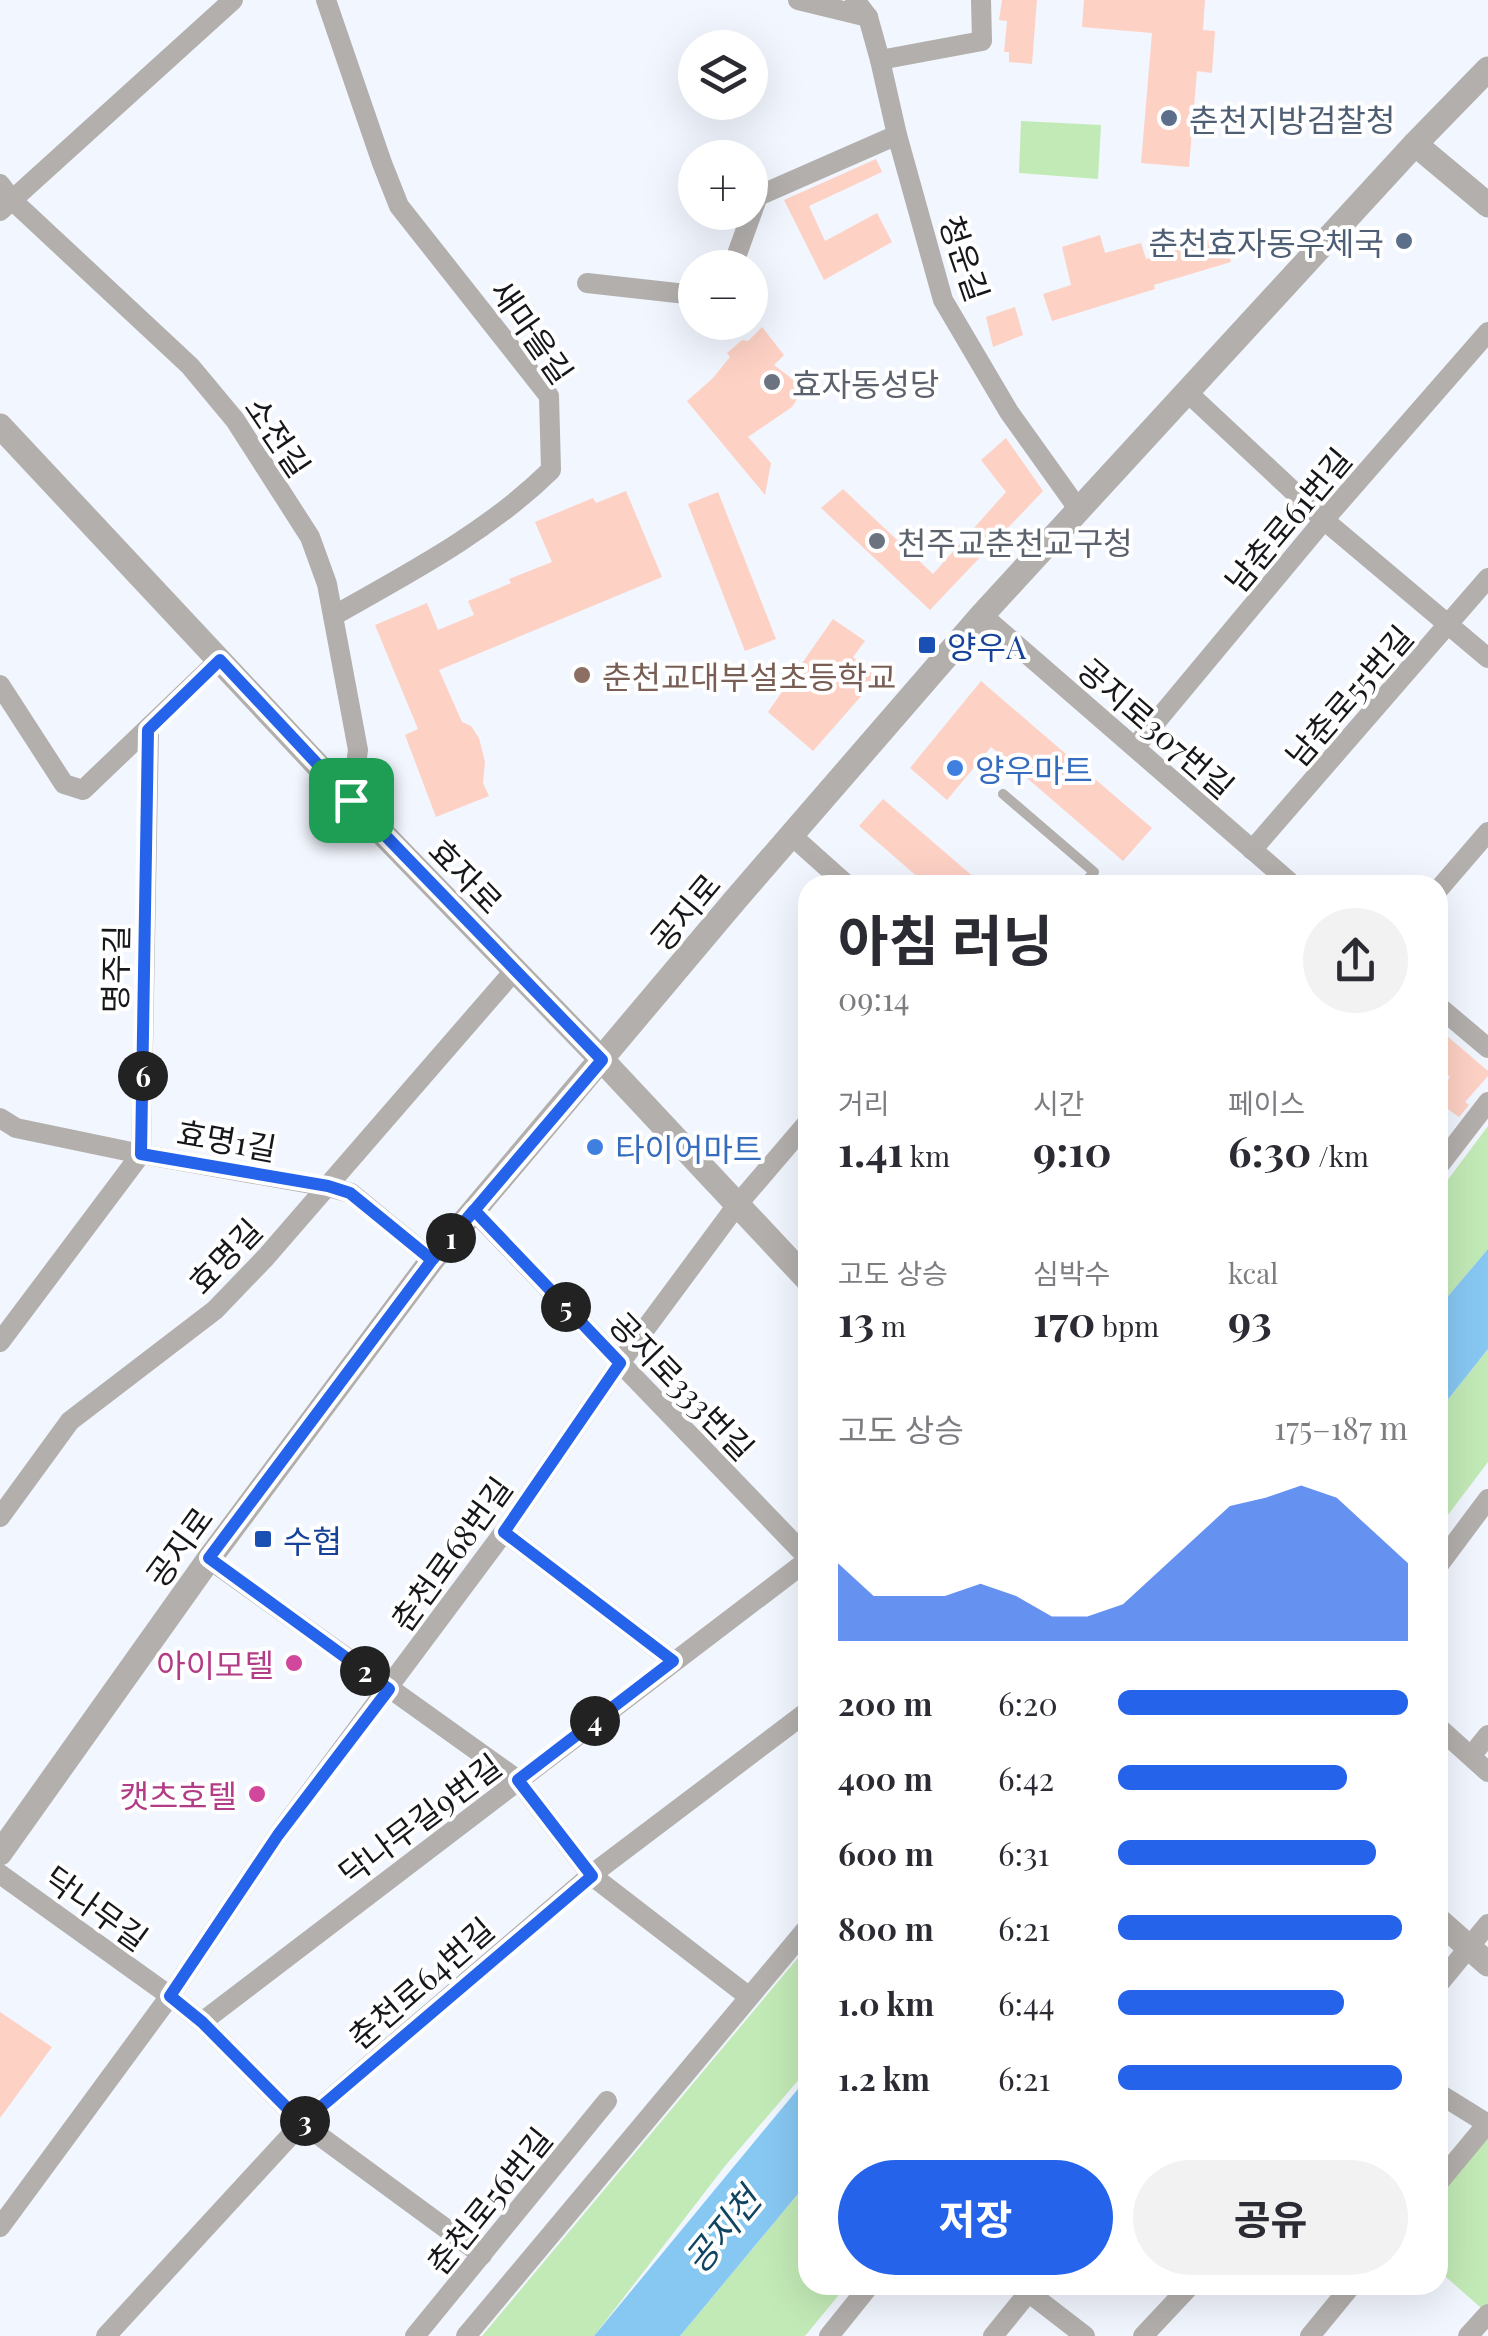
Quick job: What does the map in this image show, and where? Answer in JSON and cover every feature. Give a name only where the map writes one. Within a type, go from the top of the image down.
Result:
[{"type":"street","points":[[4,198],[234,0]]},
{"type":"street","name":"새마을길","points":[[326,0],[399,206],[550,396],[552,411],[551,470],[526,494],[435,558],[333,616]]},
{"type":"street","points":[[798,0],[868,18]]},
{"type":"street","name":"청운길","points":[[855,0],[868,18],[896,136],[943,300],[1010,412],[1079,510]]},
{"type":"street","points":[[880,60],[982,41],[981,0]]},
{"type":"street","name":"공지로","points":[[0,1852],[209,1558],[432,1260],[982,615],[1415,144],[1488,70]]},
{"type":"street","points":[[738,250],[758,196],[896,136]]},
{"type":"street","points":[[1415,144],[1488,205]]},
{"type":"street","name":"소전길","points":[[4,198],[190,366],[234,420],[310,537],[328,584],[358,750],[351,800]]},
{"type":"street","points":[[587,282],[678,294]]},
{"type":"street","name":"남춘로61번길","points":[[1135,747],[1324,520],[1488,332]]},
{"type":"street","points":[[1187,392],[1324,520],[1488,658]]},
{"type":"street","name":"효자로","points":[[0,426],[798,1269]]},
{"type":"street","name":"남춘로55번길","points":[[1252,850],[1488,578]]},
{"type":"street","name":"공지로307번길","points":[[982,615],[1281,875]]},
{"type":"street","points":[[0,685],[64,784],[83,790],[220,660]]},
{"type":"street","name":"명주길","points":[[141,1154],[148,730]]},
{"type":"street","points":[[1448,878],[1488,832]]},
{"type":"street","points":[[791,835],[835,875]]},
{"type":"street","name":"효명길","points":[[0,1517],[70,1421],[214,1310],[266,1258],[514,971]]},
{"type":"street","points":[[1448,1014],[1488,1048]]},
{"type":"street","points":[[1448,1153],[1488,1102]]},
{"type":"street","name":"효명1길","points":[[0,1118],[16,1128],[350,1193],[432,1260]]},
{"type":"street","name":"춘천로68번길","points":[[0,2227],[170,1996],[278,1835],[504,1532],[620,1363],[737,1205],[798,1134]]},
{"type":"street","points":[[0,1342],[141,1154]]},
{"type":"street","name":"공지로333번길","points":[[474,1210],[798,1549]]},
{"type":"street","points":[[1448,1552],[1488,1498]]},
{"type":"street","points":[[504,1532],[673,1661]]},
{"type":"street","points":[[209,1558],[518,1780],[592,1876],[748,1996]]},
{"type":"street","name":"닥나무길9번길","points":[[202,2022],[798,1567]]},
{"type":"street","name":"춘천로64번길","points":[[106,2336],[302,2123],[592,1876],[798,1719]]},
{"type":"street","points":[[1471,1756],[1488,1735]]},
{"type":"street","points":[[1448,1736],[1488,1772]]},
{"type":"street","name":"닥나무길","points":[[0,1874],[170,1996],[202,2022],[302,2123],[482,2255]]},
{"type":"street","points":[[1448,1972],[1488,1924]]},
{"type":"street","points":[[1448,1929],[1488,1964]]},
{"type":"street","points":[[466,2336],[798,1938]]},
{"type":"street","points":[[1448,2099],[1488,2124],[1448,2171]]},
{"type":"street","name":"춘천로56번길","points":[[415,2336],[608,2102]]},
{"type":"street","points":[[829,2336],[862,2295]]},
{"type":"street","points":[[994,2336],[1020,2295]]},
{"type":"street","points":[[1032,2295],[1085,2336]]},
{"type":"street","points":[[1143,2336],[1181,2295]]},
{"type":"street","points":[[1310,2336],[1344,2295]]},
{"type":"street","points":[[1468,2336],[1488,2314]]},
{"type":"lane","points":[[1004,794],[1094,872],[1091,875]]},
{"type":"green space","points":[[1021,121],[1101,125],[1098,179],[1019,173]]},
{"type":"green space","points":[[1488,1126],[1488,1249],[1448,1296],[1448,1180]]},
{"type":"green space","points":[[1488,1349],[1488,1462],[1448,1515],[1448,1399]]},
{"type":"green space","points":[[798,1958],[798,2081],[725,2166],[594,2336],[482,2336]]},
{"type":"green space","points":[[1488,2124],[1488,2314],[1448,2279],[1448,2171]]},
{"type":"green space","points":[[798,2194],[798,2295],[839,2295],[805,2336],[680,2336]]},
{"type":"water","points":[[1488,1249],[1488,1349],[1448,1399],[1448,1296]]},
{"type":"water","name":"공지천","points":[[798,2089],[798,2194],[680,2336],[594,2336]]},
{"type":"building","points":[[1002,0],[1037,0],[1032,64],[1009,62],[1009,52],[1004,52],[1007,21],[999,20]]},
{"type":"building","name":"춘천지방검찰청","points":[[1084,0],[1205,0],[1203,30],[1215,31],[1212,73],[1197,71],[1189,167],[1141,163],[1152,33],[1082,27]]},
{"type":"building","points":[[876,159],[882,172],[809,206],[825,241],[877,213],[892,242],[824,280],[784,200]]},
{"type":"building","points":[[1100,235],[1105,253],[1141,243],[1146,259],[1224,236],[1231,262],[1052,321],[1043,294],[1071,285],[1062,247]]},
{"type":"building","points":[[1015,307],[1023,335],[993,347],[986,317]]},
{"type":"building","points":[[768,335],[784,355],[774,365],[804,388],[792,407],[748,437],[771,463],[765,495],[687,401],[713,378],[730,357],[727,353],[742,340],[768,340]]},
{"type":"building","name":"천주교춘천교구청","points":[[1006,438],[1043,491],[930,610],[821,508],[843,489],[933,574],[1006,492],[981,460]]},
{"type":"building","points":[[626,491],[662,577],[439,670],[462,722],[471,726],[479,738],[485,762],[483,783],[489,796],[436,817],[405,735],[418,729],[375,625],[427,603],[438,630],[474,615],[468,601],[552,562],[535,522],[593,498],[596,503]]},
{"type":"building","points":[[718,492],[776,639],[745,651],[688,504]]},
{"type":"building","points":[[833,619],[865,641],[853,657],[877,678],[813,751],[768,712]]},
{"type":"building","points":[[981,681],[1152,828],[1123,861],[991,747],[947,800],[910,768]]},
{"type":"building","points":[[883,799],[971,875],[915,875],[859,826]]},
{"type":"building","points":[[1448,1037],[1488,1071],[1459,1117],[1448,1109]]},
{"type":"building","points":[[0,2012],[52,2047],[0,2118]]},
{"type":"place","name":"춘천지방검찰청","points":[[1169,118]]},
{"type":"place","name":"춘천효자동우체국","points":[[1404,241]]},
{"type":"place","name":"효자동성당","points":[[772,382]]},
{"type":"place","name":"천주교춘천교구청","points":[[877,541]]},
{"type":"place","name":"양우A","points":[[927,645]]},
{"type":"place","name":"춘천교대부설초등학교","points":[[582,675]]},
{"type":"place","name":"양우마트","points":[[955,768]]},
{"type":"place","name":"타이어마트","points":[[595,1147]]},
{"type":"place","name":"수협","points":[[263,1539]]},
{"type":"place","name":"아이모텔","points":[[294,1663]]},
{"type":"place","name":"캣츠호텔","points":[[257,1794]]},
{"type":"route","points":[[351,800],[220,660],[148,730],[141,1154],[350,1193],[432,1260],[474,1210],[620,1363],[504,1532],[673,1661],[518,1780],[592,1876],[302,2123],[202,2022],[170,1996],[278,1835],[389,1689],[209,1558],[432,1260],[474,1210],[602,1060],[351,800]]}]
